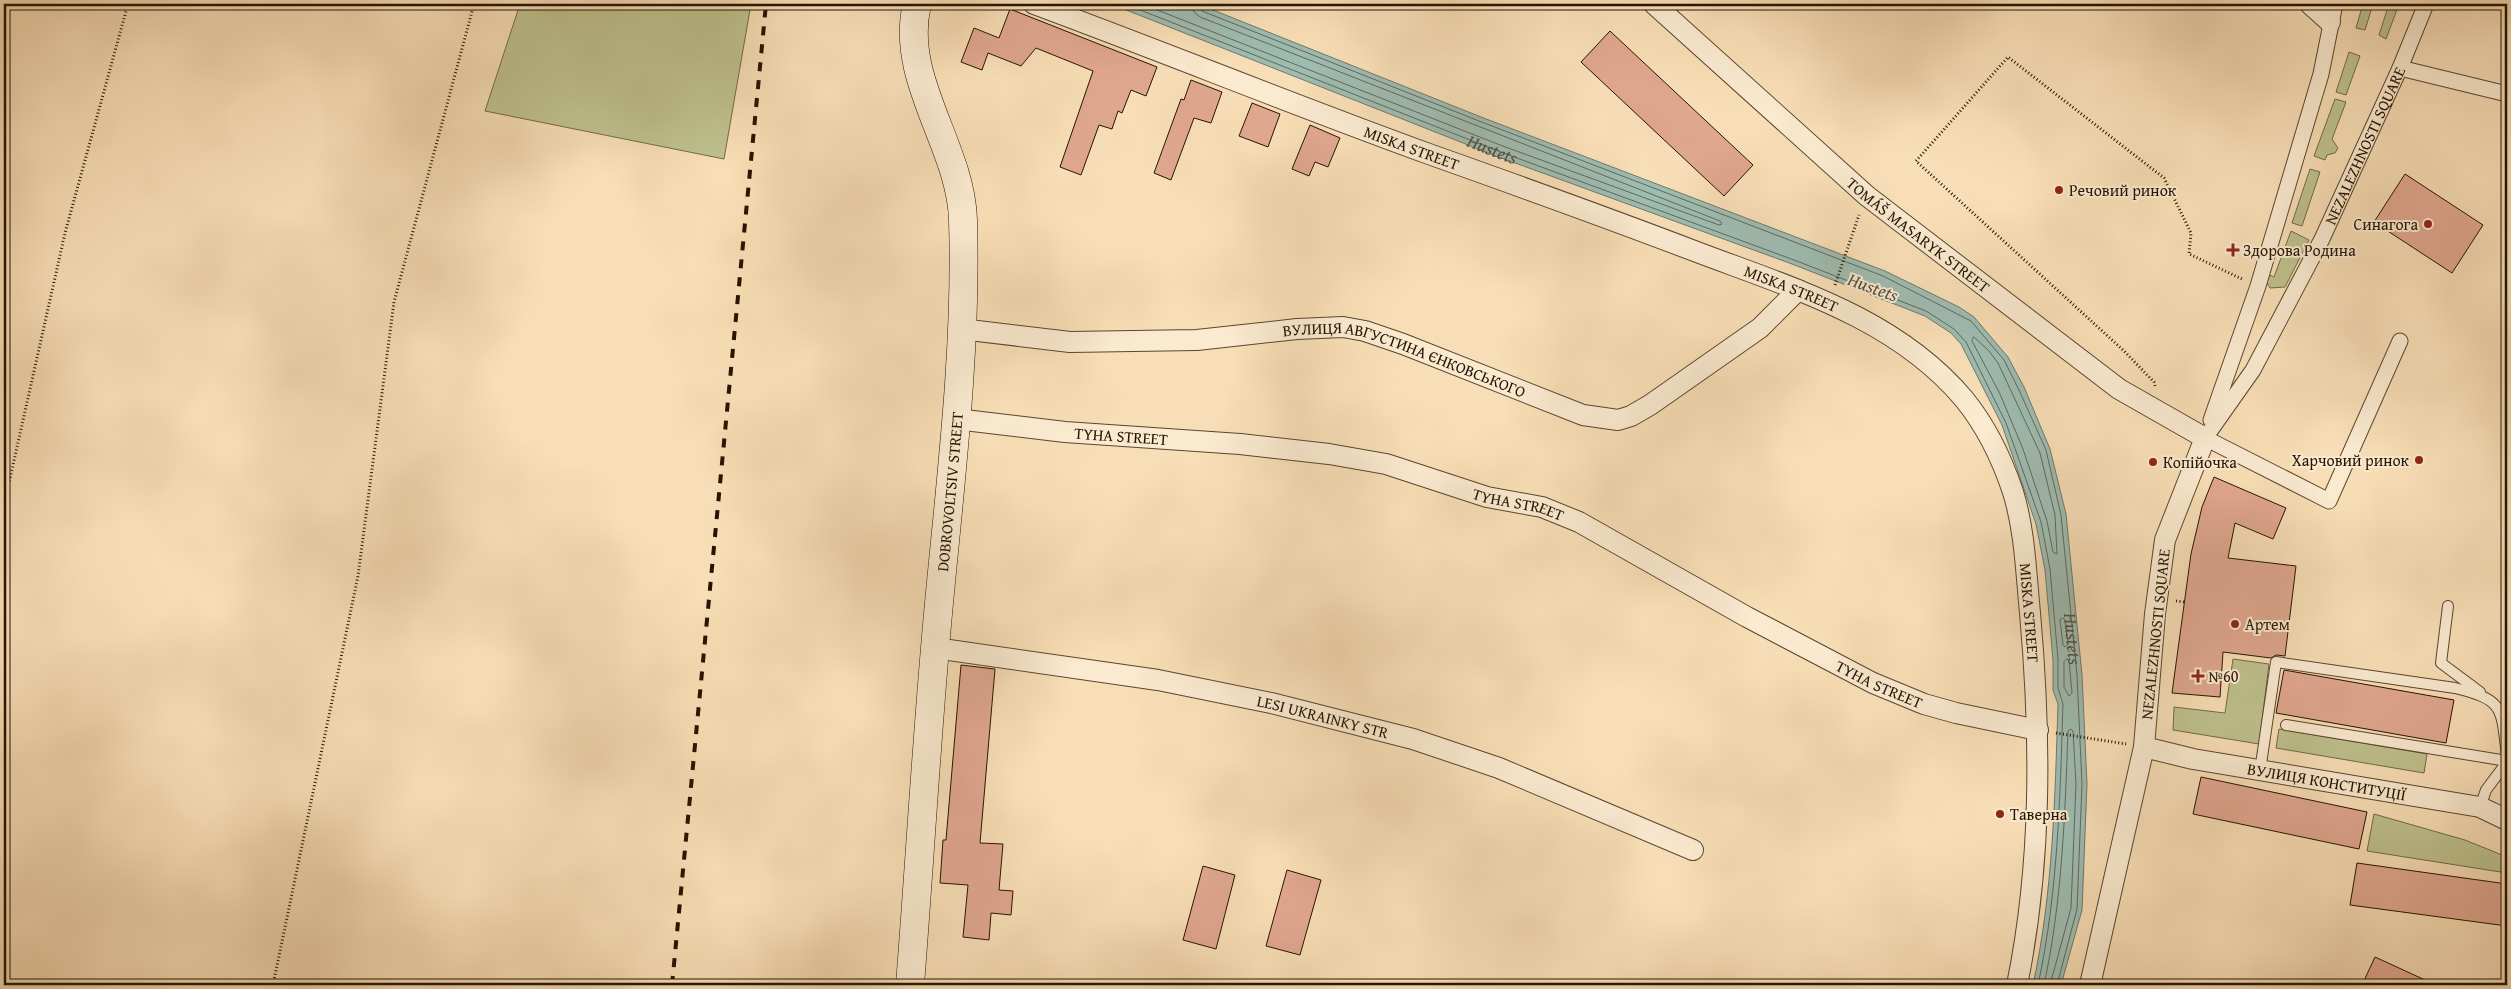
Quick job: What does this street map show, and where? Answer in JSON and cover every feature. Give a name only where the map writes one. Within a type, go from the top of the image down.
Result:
[{"type":"main road","name":"DOBROVOLTSIV STREET","points":[[910,985],[935,648],[956,419],[961,329],[962,203],[959,186],[918,67],[913,41],[918,4]]},
{"type":"street","name":"MISKA STREET","points":[[1034,4],[1370,132],[1624,223],[1829,302],[1902,342],[1964,400],[1994,446],[2014,497],[2022,533],[2037,684],[2044,731],[2038,790],[2031,904],[2017,985]]},
{"type":"street","name":"TOMÁŠ MASARYK STREET","points":[[1654,4],[1867,196],[2119,389],[2205,438]]},
{"type":"street","points":[[2310,4],[2332,13]]},
{"type":"street","name":"NEZALEZHNOSTI SQUARE","points":[[2205,438],[2253,370],[2322,239],[2400,68],[2426,4]]},
{"type":"street","name":"NEZALEZHNOSTI SQUARE","points":[[2090,985],[2144,747],[2155,614],[2164,540],[2205,438],[2258,286],[2320,74],[2332,13]]},
{"type":"street","points":[[2400,68],[2507,94]]},
{"type":"street","name":"ВУЛИЦЯ АВГУСТИНА ЄНКОВСЬКОГО","points":[[961,329],[1070,342],[1197,340],[1297,329],[1343,327],[1365,331],[1403,344],[1583,415],[1618,420],[1631,416],[1650,405],[1760,328],[1798,290]]},
{"type":"street","points":[[2205,438],[2329,501],[2400,341]]},
{"type":"street","name":"TYHA STREET","points":[[956,419],[1065,432],[1240,444],[1329,454],[1386,464],[1486,497],[1542,507],[1579,522],[1747,617],[1873,684],[1932,706],[2044,731]]},
{"type":"street","name":"LESI UKRAINKY STR","points":[[935,648],[1158,680],[1271,703],[1413,740],[1499,768],[1693,850]]},
{"type":"street","name":"ВУЛИЦЯ КОНСТИТУЦІЇ","points":[[2144,747],[2193,760],[2480,806],[2507,820]]},
{"type":"lane","points":[[2448,606],[2441,663],[2494,702],[2502,720],[2507,756]]},
{"type":"lane","points":[[2260,771],[2276,662],[2455,688],[2483,695]]},
{"type":"lane","points":[[2286,725],[2507,761],[2486,790],[2480,806]]},
{"type":"path","points":[[4,505],[65,233],[128,4]]},
{"type":"path","points":[[273,985],[358,576],[394,302],[474,4]]},
{"type":"path","points":[[2162,414],[2154,382],[2123,350],[1916,161],[2008,57],[2164,178],[2191,233],[2189,254],[2258,286]]},
{"type":"path","points":[[1833,291],[1846,248],[1867,196]]},
{"type":"path","points":[[2044,731],[2120,743]]},
{"type":"green space","points":[[520,4],[751,4],[724,159],[485,111]]},
{"type":"green space","points":[[2363,4],[2373,4],[2365,30],[2356,28]]},
{"type":"green space","points":[[2389,4],[2399,4],[2386,39],[2379,35]]},
{"type":"green space","points":[[2349,52],[2360,56],[2346,95],[2336,92]]},
{"type":"green space","points":[[2335,99],[2346,102],[2332,139],[2338,148],[2335,153],[2327,155],[2325,160],[2314,156]]},
{"type":"green space","points":[[2310,169],[2320,172],[2302,226],[2292,223]]},
{"type":"green space","points":[[2291,231],[2309,240],[2285,287],[2270,288],[2265,279],[2267,274],[2274,277]]},
{"type":"green space","points":[[2233,659],[2269,664],[2259,744],[2173,730],[2174,707],[2225,713]]},
{"type":"green space","points":[[2279,729],[2427,754],[2424,773],[2276,748]]},
{"type":"green space","points":[[2374,814],[2465,840],[2507,857],[2507,873],[2367,851]]},
{"type":"water","name":"Hustets","points":[[1111,4],[1198,4],[1481,117],[1885,271],[1959,307],[1974,317],[2008,357],[2024,387],[2050,449],[2066,514],[2082,675],[2087,784],[2082,910],[2061,985],[2033,985],[2040,950],[2049,880],[2058,704],[2053,690],[2053,660],[2045,570],[2036,524],[2002,425],[1961,344],[1951,333],[1925,316],[1792,264],[1496,156]]},
{"type":"building","points":[[1010,9],[1157,67],[1146,96],[1131,90],[1122,113],[1118,111],[1112,129],[1099,125],[1081,175],[1060,167],[1093,71],[1036,48],[1021,66],[988,53],[982,70],[961,62],[974,28],[999,38]]},
{"type":"building","points":[[1610,31],[1753,165],[1724,196],[1581,62]]},
{"type":"building","points":[[1191,80],[1222,92],[1211,123],[1194,118],[1171,180],[1154,173],[1181,99],[1184,100]]},
{"type":"building","points":[[1252,103],[1280,114],[1268,147],[1239,136]]},
{"type":"building","points":[[1310,125],[1340,138],[1328,167],[1315,162],[1309,176],[1292,169]]},
{"type":"building","name":"Синагога","points":[[2405,174],[2483,225],[2452,273],[2374,222]]},
{"type":"building","name":"Артем","points":[[2214,477],[2286,508],[2273,539],[2235,523],[2228,558],[2296,566],[2285,656],[2276,655],[2271,658],[2223,652],[2220,697],[2172,693],[2191,554],[2202,507]]},
{"type":"building","points":[[961,665],[995,669],[980,843],[1003,844],[999,890],[1013,891],[1011,915],[991,913],[989,940],[963,937],[968,885],[940,883],[943,840],[946,840]]},
{"type":"building","points":[[2284,670],[2454,700],[2446,743],[2276,713]]},
{"type":"building","points":[[2201,777],[2367,812],[2359,849],[2193,814]]},
{"type":"building","points":[[2357,863],[2507,884],[2507,926],[2350,905]]},
{"type":"building","points":[[1203,866],[1235,875],[1216,949],[1183,940]]},
{"type":"building","points":[[1287,870],[1321,880],[1300,955],[1266,946]]},
{"type":"building","points":[[2375,957],[2436,985],[2362,985]]},
{"type":"railway","points":[[672,985],[766,4]]},
{"type":"place","name":"Речовий ринок","points":[[2059,190]]},
{"type":"place","name":"Синагога","points":[[2428,224]]},
{"type":"place","name":"Здорова Родина","points":[[2233,250]]},
{"type":"place","name":"Харчовий ринок","points":[[2419,460]]},
{"type":"place","name":"Копійочка","points":[[2153,462]]},
{"type":"place","name":"Артем","points":[[2235,624]]},
{"type":"place","name":"№60","points":[[2198,676]]},
{"type":"place","name":"Таверна","points":[[2000,814]]}]
